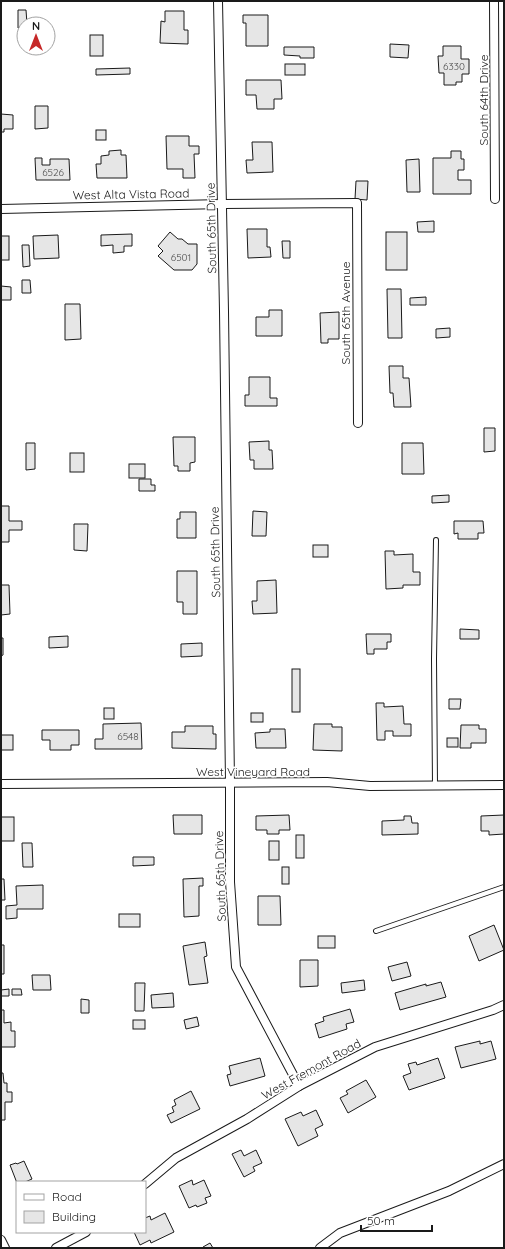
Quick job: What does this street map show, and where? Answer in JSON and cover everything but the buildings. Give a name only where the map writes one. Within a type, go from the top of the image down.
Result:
[{"type":"street","name":"South 65th Drive","points":[[218,1],[223,204],[230,882],[236,967],[299,1086]]},
{"type":"street","name":"South 64th Drive","points":[[494,1],[495,199]]},
{"type":"street","name":"West Alta Vista Road","points":[[1,209],[223,204],[357,203]]},
{"type":"street","name":"South 65th Avenue","points":[[357,203],[358,423]]},
{"type":"street","name":"West Vineyard Road","points":[[1,784],[326,782],[370,786],[504,785]]},
{"type":"street","name":"West Fremont Road","points":[[146,1183],[176,1158],[247,1119],[299,1086],[375,1047],[504,1005]]},
{"type":"street","points":[[320,1248],[340,1233],[449,1191],[504,1164]]},
{"type":"street","points":[[56,1248],[84,1233]]},
{"type":"street","points":[[1,1240],[5,1248]]},
{"type":"lane","points":[[435,786],[434,659],[436,540]]},
{"type":"lane","points":[[376,931],[504,887]]}]
